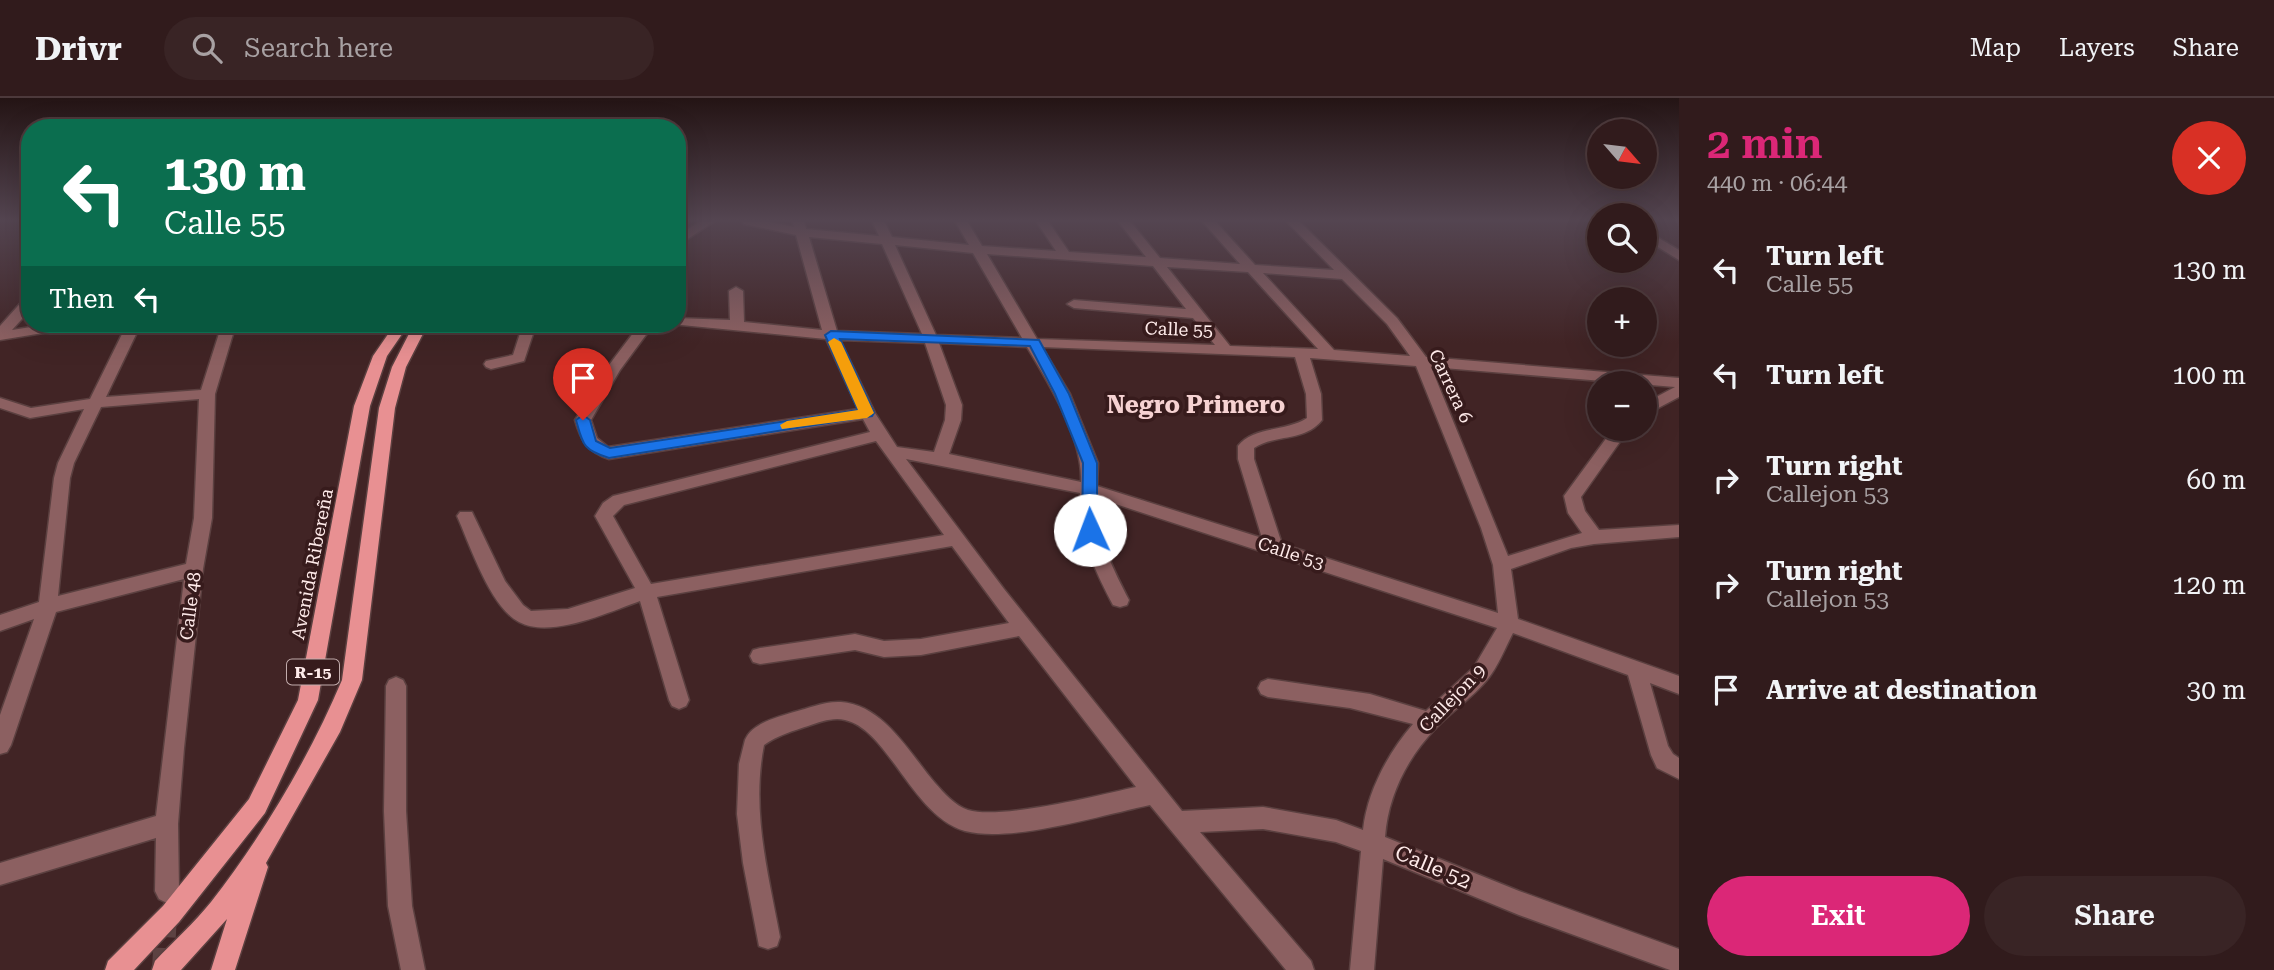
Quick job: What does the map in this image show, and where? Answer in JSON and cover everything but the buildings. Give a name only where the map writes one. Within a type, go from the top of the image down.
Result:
[{"type":"main road","name":"Avenida Ribereña","points":[[117,970],[171,914],[257,806],[308,700],[362,406],[380,356],[396,333]]},
{"type":"main road","name":"R-15","points":[[164,970],[218,912],[262,849],[333,726],[352,680],[377,462],[387,408],[399,366],[416,333]]},
{"type":"main road","points":[[223,970],[262,849]]},
{"type":"street","points":[[809,262],[831,335],[880,435],[1023,628],[1154,794],[1302,970]]},
{"type":"street","points":[[896,262],[930,337],[954,405],[951,428],[940,458]]},
{"type":"street","points":[[986,262],[1062,394],[1090,463],[1090,530],[1100,561],[1120,600]]},
{"type":"street","points":[[1137,262],[1348,275]]},
{"type":"street","points":[[1246,262],[1330,354]]},
{"type":"street","name":"Carrera 6","points":[[1334,262],[1392,321],[1422,362],[1490,528],[1502,565]]},
{"type":"street","points":[[1159,264],[1226,350]]},
{"type":"street","points":[[736,291],[737,325]]},
{"type":"street","points":[[1074,304],[1199,314]]},
{"type":"street","points":[[0,335],[21,312]]},
{"type":"street","name":"Calle 55","points":[[686,323],[737,325],[831,335],[1330,354],[1679,383]]},
{"type":"street","points":[[0,335],[21,332]]},
{"type":"street","points":[[0,745],[48,606],[62,478],[94,404],[130,333]]},
{"type":"street","name":"Calle 48","points":[[167,891],[167,824],[173,748],[194,569],[203,518],[207,394],[226,333]]},
{"type":"street","points":[[491,364],[519,358],[530,333]]},
{"type":"street","points":[[640,333],[614,368],[583,420],[589,442],[594,448],[609,453],[867,413]]},
{"type":"street","points":[[1274,548],[1246,459],[1246,446],[1262,437],[1290,434],[1314,420],[1317,411],[1312,386],[1300,353]]},
{"type":"street","points":[[1657,403],[1679,391]]},
{"type":"street","points":[[0,403],[30,413],[94,404],[207,394]]},
{"type":"street","points":[[679,700],[646,592],[604,516],[609,507],[619,500],[880,435]]},
{"type":"street","points":[[1594,537],[1577,513],[1572,496],[1612,441]]},
{"type":"street","name":"Calle 53","points":[[895,452],[940,458],[1088,489],[1509,624],[1679,685]]},
{"type":"street","points":[[466,516],[491,572],[510,602],[526,617],[546,620],[565,617],[646,592],[956,539]]},
{"type":"street","points":[[1509,624],[1502,565],[1569,542],[1594,537],[1679,531]]},
{"type":"street","points":[[0,623],[48,606],[194,569]]},
{"type":"street","name":"Callejon 9","points":[[1362,970],[1376,813],[1389,779],[1410,743],[1429,721],[1480,673],[1509,624]]},
{"type":"street","points":[[760,656],[855,642],[884,649],[921,647],[1023,628]]},
{"type":"street","points":[[1637,672],[1658,748],[1665,761],[1679,769]]},
{"type":"street","points":[[396,686],[395,811],[400,893],[413,970]]},
{"type":"street","points":[[1268,688],[1363,700],[1394,707],[1429,721]]},
{"type":"street","points":[[768,937],[751,835],[747,784],[755,740],[771,728],[826,712],[845,711],[862,716],[897,752],[942,807],[967,821],[1005,822],[1154,794]]},
{"type":"street","name":"Calle 52","points":[[1177,822],[1264,818],[1311,824],[1372,842],[1519,903],[1679,961]]},
{"type":"street","points":[[0,874],[167,824]]},
{"type":"tunnel","points":[[163,970],[166,914]]},
{"type":"slow traffic","points":[[787,425],[867,413],[834,342]]},
{"type":"district","name":"Negro Primero","points":[[1196,405]]},
{"type":"route","points":[[583,420],[589,442],[594,448],[609,453],[867,413],[831,335],[1034,342],[1062,394],[1090,463],[1090,530]]}]
